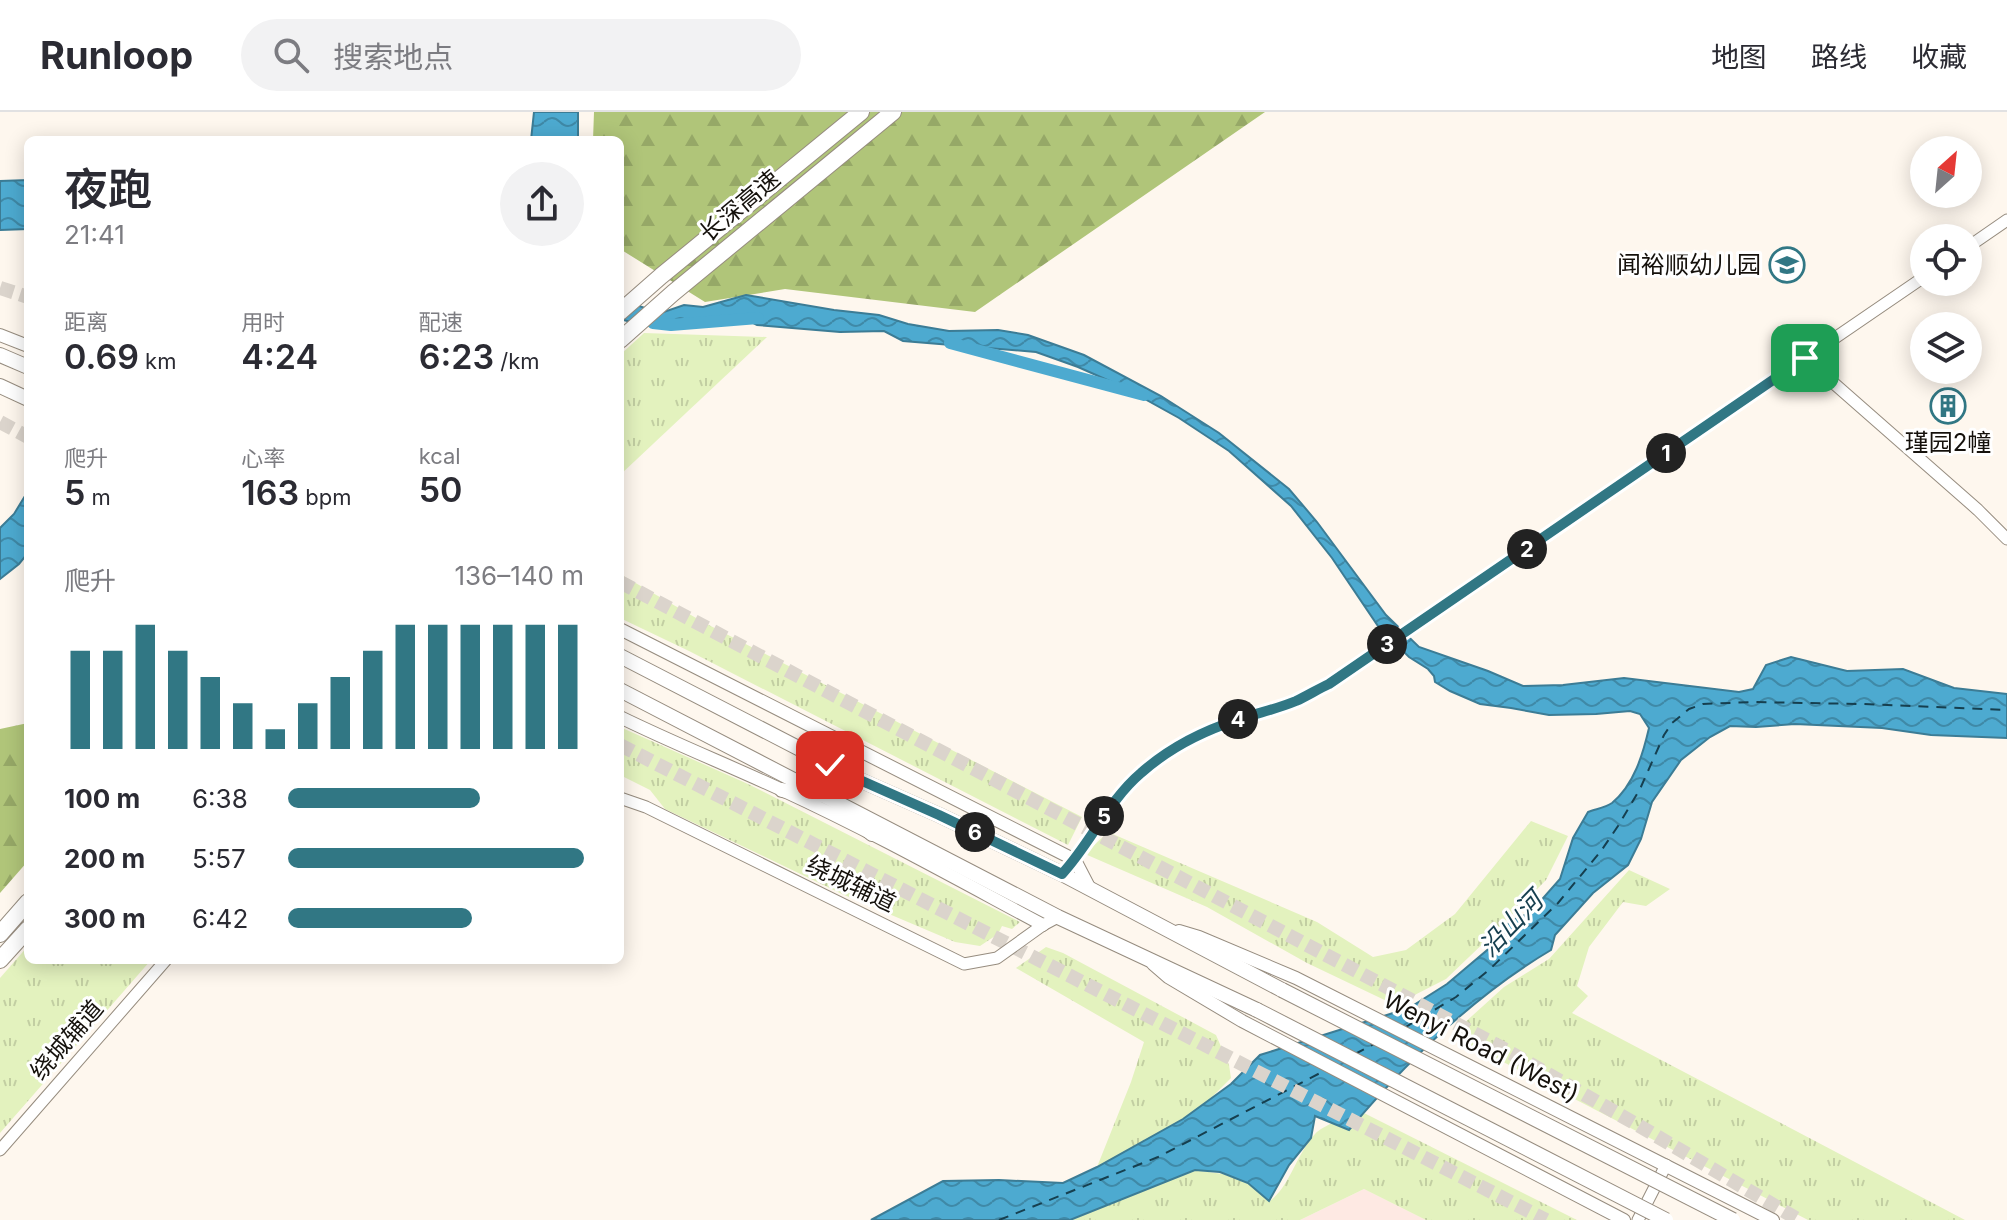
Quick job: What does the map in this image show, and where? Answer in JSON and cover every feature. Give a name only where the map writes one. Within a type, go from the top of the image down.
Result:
[{"type":"highway","name":"长深高速","points":[[624,308],[861,112]]},
{"type":"highway","name":"长深高速","points":[[624,336],[893,112]]},
{"type":"highway","points":[[0,934],[24,907]]},
{"type":"highway","points":[[0,960],[24,933]]},
{"type":"main road","points":[[0,335],[24,344]]},
{"type":"main road","points":[[0,355],[24,365]]},
{"type":"main road","points":[[0,386],[24,397]]},
{"type":"main road","points":[[624,631],[1075,860],[1090,889]]},
{"type":"main road","name":"Wenyi Road (West)","points":[[624,658],[860,780],[1062,874],[1733,1220]]},
{"type":"main road","points":[[624,692],[1058,917],[1257,1010],[1666,1220]]},
{"type":"main road","points":[[624,719],[872,834],[1043,925]]},
{"type":"main road","points":[[782,790],[836,801],[872,834]]},
{"type":"main road","name":"Wenyi Road (West)","points":[[1164,927],[1199,937],[1296,978],[1773,1220]]},
{"type":"main road","points":[[1144,957],[1168,977],[1242,1021],[1624,1220]]},
{"type":"street","points":[[1982,237],[2007,220]]},
{"type":"street","points":[[1062,874],[1111,806],[1139,774],[1161,757],[1202,734],[1298,700],[1329,684],[1910,287]]},
{"type":"street","points":[[1805,358],[2007,539]]},
{"type":"street","name":"绕城辅道","points":[[624,799],[646,807],[964,964],[997,958],[1058,917]]},
{"type":"street","name":"绕城辅道","points":[[0,1150],[163,964]]},
{"type":"street","points":[[1638,1220],[1666,1165]]},
{"type":"shaded area","points":[[1364,1189],[1426,1220],[1300,1220]]},
{"type":"green space","points":[[594,112],[1265,112],[975,312],[785,289],[705,302],[624,251],[624,136],[593,136]]},
{"type":"green space","points":[[644,333],[767,337],[624,471],[624,351]]},
{"type":"green space","points":[[624,576],[703,622],[1082,817],[1068,845],[624,620]]},
{"type":"green space","points":[[24,724],[24,866],[0,893],[0,729]]},
{"type":"green space","points":[[624,729],[748,784],[1020,922],[1012,929],[1002,926],[998,934],[980,946],[955,942],[842,894],[665,809],[650,790],[624,777]]},
{"type":"green space","points":[[1531,821],[1568,836],[1546,880],[1446,979],[1395,1005],[1307,963],[1207,907],[1085,854],[1108,832],[1317,922],[1373,957],[1406,950],[1455,914]]},
{"type":"green space","points":[[1629,870],[1670,889],[1646,906],[1623,902],[1589,947],[1577,986],[1588,996],[1572,1013],[1965,1220],[1808,1220],[1451,1035],[1504,987],[1549,959]]},
{"type":"green space","points":[[1046,947],[1063,953],[1216,1035],[1231,1078],[1207,1102],[1183,1119],[1097,1167],[1144,1042],[1016,968]]},
{"type":"green space","points":[[24,951],[24,964],[148,964],[0,1133],[0,978]]},
{"type":"green space","points":[[1360,1111],[1577,1220],[1426,1220],[1364,1189],[1300,1220],[1070,1220],[1194,1170],[1223,1174],[1248,1183],[1270,1201],[1283,1187],[1315,1134]]},
{"type":"water","points":[[534,112],[578,112],[578,136],[531,136]]},
{"type":"water","points":[[24,180],[24,229],[0,230],[0,181]]},
{"type":"water","name":"沿山河","points":[[746,295],[879,315],[949,331],[998,330],[1028,335],[1084,355],[1161,396],[1219,433],[1289,489],[1386,615],[1419,647],[1523,686],[1624,678],[1739,692],[1753,689],[1766,665],[1791,657],[1847,671],[1903,669],[1954,688],[2007,694],[2007,738],[1795,724],[1730,726],[1710,737],[1681,760],[1652,802],[1641,839],[1628,865],[1593,893],[1555,935],[1551,950],[1495,988],[1442,1031],[1349,1130],[1315,1116],[1311,1138],[1289,1165],[1269,1201],[1248,1183],[1220,1172],[1195,1170],[1070,1220],[871,1220],[943,1181],[1063,1183],[1183,1119],[1231,1084],[1260,1055],[1409,1008],[1447,984],[1499,940],[1510,921],[1530,913],[1560,879],[1573,838],[1588,812],[1612,803],[1632,778],[1649,728],[1640,714],[1630,711],[1549,715],[1480,704],[1435,682],[1428,669],[1409,657],[1378,626],[1332,558],[1291,506],[1229,451],[1179,418],[1123,387],[1036,352],[903,341],[884,331],[840,332],[757,325],[738,315],[697,323],[645,326],[624,320],[624,301],[661,313],[684,305],[703,307]]},
{"type":"water","points":[[24,498],[24,558],[0,579],[0,528]]},
{"type":"waterway","points":[[653,323],[671,325],[758,318]]},
{"type":"waterway","points":[[950,343],[1144,395]]},
{"type":"ferry route","points":[[1404,1028],[1456,997],[1490,969],[1558,903],[1618,826],[1640,789],[1664,735],[1672,723],[1689,709],[1703,704],[1752,702],[2007,710]]},
{"type":"ferry route","points":[[1355,1054],[1374,1044]]},
{"type":"ferry route","points":[[999,1220],[1158,1157],[1324,1071]]},
{"type":"tunnel","points":[[0,288],[24,296]]},
{"type":"tunnel","points":[[0,422],[24,435]]},
{"type":"tunnel","points":[[624,584],[1504,1049],[1799,1220]]},
{"type":"tunnel","points":[[624,747],[1546,1220]]},
{"type":"place","name":"闻裕顺幼儿园","points":[[1787,265]]},
{"type":"place","name":"瑾园2幢","points":[[1948,406]]},
{"type":"route","points":[[830,765],[1062,874],[1111,806],[1139,774],[1161,757],[1202,734],[1298,700],[1329,684],[1805,358]]}]
